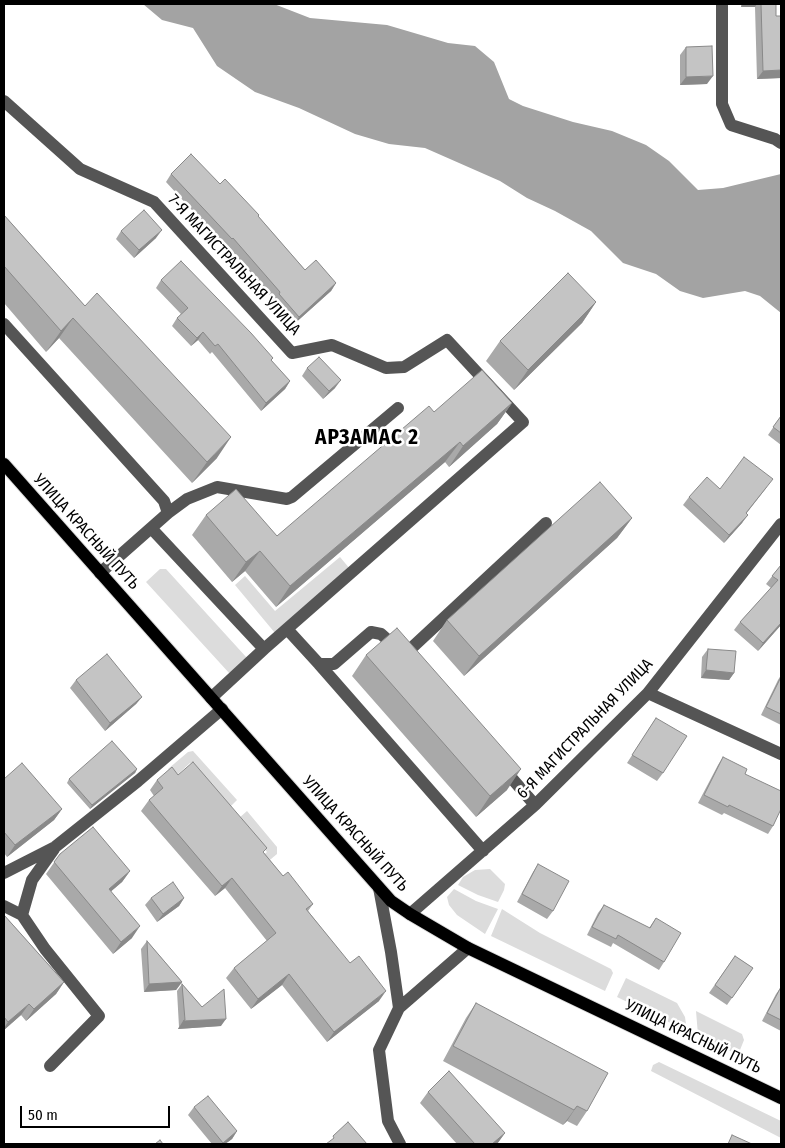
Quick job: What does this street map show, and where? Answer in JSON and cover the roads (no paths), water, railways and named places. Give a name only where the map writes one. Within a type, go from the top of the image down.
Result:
[{"type":"main road","name":"УЛИЦА КРАСНЫЙ ПУТЬ","points":[[4,464],[392,901],[410,914],[468,948],[781,1098]]},
{"type":"street","points":[[722,4],[722,104],[731,125],[775,139],[781,143]]},
{"type":"street","name":"7-Я МАГИСТРАЛЬНАЯ УЛИЦА","points":[[4,101],[80,170],[154,202],[292,353],[332,345],[386,368],[404,367],[447,340],[523,422],[286,629]]},
{"type":"street","points":[[4,324],[164,501],[168,513]]},
{"type":"street","points":[[100,573],[187,498],[218,486],[287,499],[292,498],[398,408]]},
{"type":"street","points":[[404,654],[546,523]]},
{"type":"street","name":"6-Я МАГИСТРАЛЬНАЯ УЛИЦА","points":[[410,914],[535,805],[648,693],[781,524]]},
{"type":"street","points":[[151,528],[264,649]]},
{"type":"street","points":[[211,698],[286,629],[483,851]]},
{"type":"street","points":[[319,664],[334,664],[371,632],[381,634],[404,654],[417,670]]},
{"type":"street","points":[[648,693],[781,754]]},
{"type":"street","points":[[4,873],[55,847],[138,781],[222,709]]},
{"type":"street","points":[[496,760],[535,805]]},
{"type":"street","points":[[22,915],[32,880],[55,847]]},
{"type":"street","points":[[379,888],[399,1008]]},
{"type":"street","points":[[4,906],[22,915],[45,948],[99,1016],[50,1066]]},
{"type":"street","points":[[400,1144],[388,1121],[379,1050],[399,1008],[468,948]]},
{"type":"district","name":"АРЗАМАС 2","points":[[367,438]]}]
